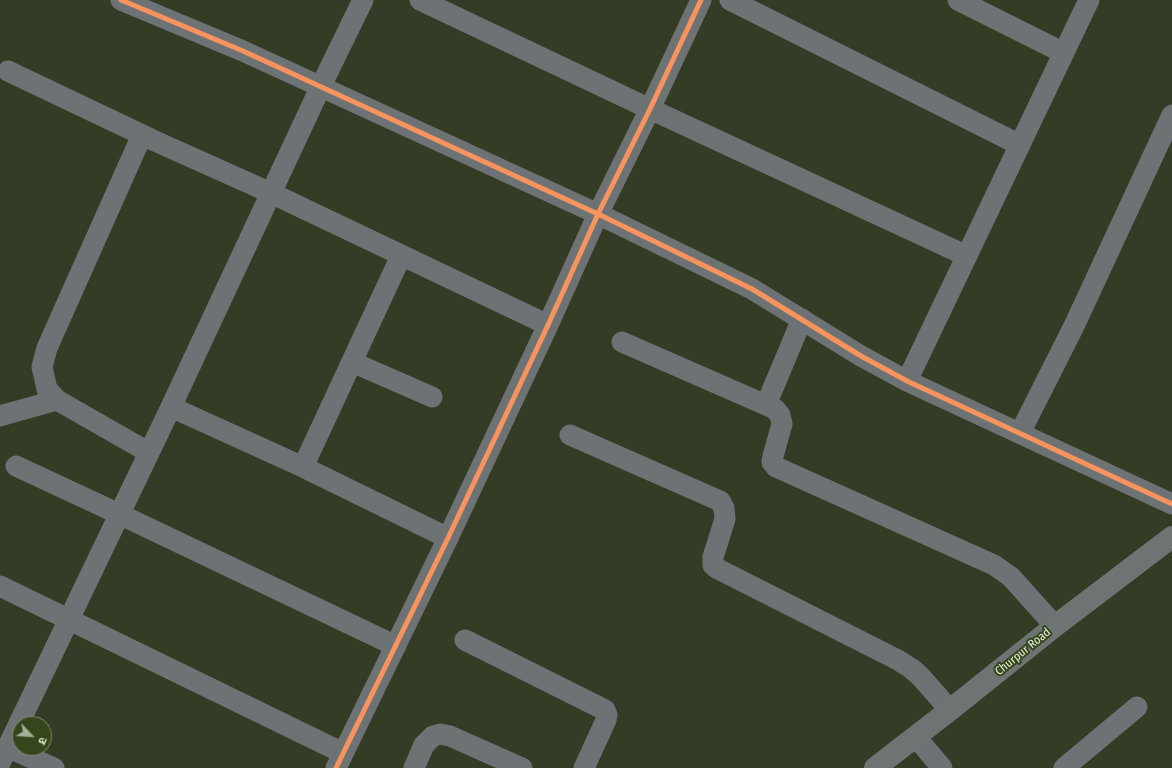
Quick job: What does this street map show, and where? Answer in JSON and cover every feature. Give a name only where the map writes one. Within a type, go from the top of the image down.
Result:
[{"type":"street","points":[[121,0],[206,34],[598,214],[752,289],[861,356],[907,381],[1172,504]]},
{"type":"street","points":[[54,768],[4,755],[120,514],[321,86],[363,0]]},
{"type":"street","points":[[420,0],[650,109],[967,256]]},
{"type":"street","points":[[0,586],[340,760],[448,538],[548,325],[598,214],[650,109],[701,0]]},
{"type":"street","points":[[730,0],[1020,145]]},
{"type":"street","points":[[958,0],[1064,53]]},
{"type":"street","points":[[907,381],[1089,0]]},
{"type":"street","points":[[8,71],[142,135],[271,193],[548,325]]},
{"type":"street","points":[[1020,433],[1074,326],[1172,115]]},
{"type":"street","points":[[142,135],[47,348],[42,367],[47,389],[57,400],[148,452]]},
{"type":"street","points":[[303,467],[401,256]]},
{"type":"street","points":[[766,405],[802,320]]},
{"type":"street","points":[[622,342],[775,409],[780,415],[782,424],[772,462],[776,467],[994,565],[1011,577],[1055,626]]},
{"type":"street","points":[[352,362],[432,397]]},
{"type":"street","points":[[0,416],[57,400]]},
{"type":"street","points":[[170,407],[303,467],[448,538]]},
{"type":"street","points":[[570,434],[720,501],[724,508],[725,518],[713,557],[713,565],[898,660],[920,676],[950,710]]},
{"type":"street","points":[[16,466],[396,646]]},
{"type":"street","name":"Churpur Road","points":[[875,768],[1055,626],[1172,537]]},
{"type":"street","points":[[465,640],[605,710],[607,715],[606,720],[584,768]]},
{"type":"street","points":[[1064,768],[1137,707]]},
{"type":"street","points":[[414,768],[424,745],[433,736],[440,734],[450,736],[522,768]]},
{"type":"street","points":[[916,736],[942,768]]},
{"type":"cycle path","points":[[121,0],[243,51],[598,214],[752,289],[861,356],[907,381],[1172,504]]},
{"type":"cycle path","points":[[336,768],[448,538],[548,325],[598,214],[650,109],[701,0]]}]
